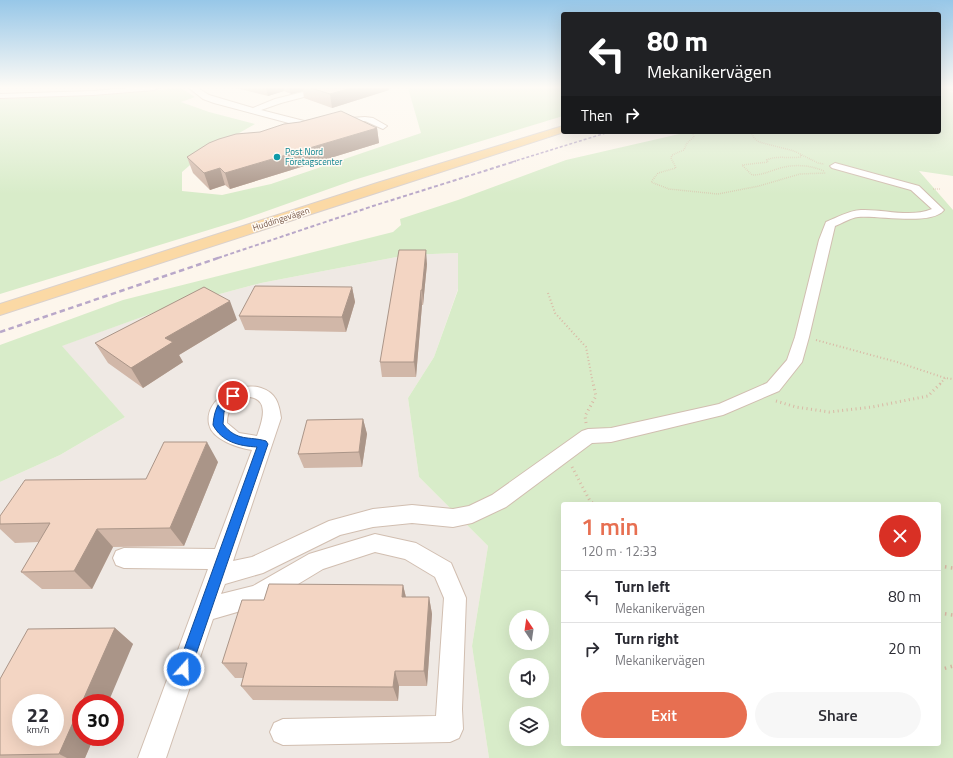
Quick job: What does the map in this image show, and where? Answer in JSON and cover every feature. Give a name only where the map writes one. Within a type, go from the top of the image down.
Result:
[{"type":"main road","name":"Huddingevägen","points":[[0,310],[561,130]]},
{"type":"street","points":[[275,126],[280,123]]},
{"type":"street","points":[[309,123],[320,123]]},
{"type":"street","points":[[377,123],[383,126]]},
{"type":"street","points":[[124,558],[220,567],[255,566],[343,525],[373,518],[412,514],[453,518],[472,514],[499,501],[588,436],[611,435],[723,409],[773,387],[794,362],[802,337],[824,240],[830,224],[850,215],[881,213],[915,215],[932,214],[939,210],[919,188],[832,168]]},
{"type":"street","points":[[152,758],[263,444]]},
{"type":"street","points":[[205,610],[257,596],[317,561],[375,543],[409,550],[443,570],[455,598],[450,729],[283,732]]},
{"type":"path","points":[[693,134],[694,137],[687,143],[684,150],[672,155],[671,158],[676,168],[656,173],[651,182],[669,189],[718,194],[758,186],[800,174],[832,168]]},
{"type":"path","points":[[752,134],[759,142],[784,148],[832,168]]},
{"type":"path","points":[[801,155],[801,157],[796,158],[773,157],[767,160],[768,162],[742,165],[752,175],[766,174],[780,168],[799,165],[813,166],[822,171],[830,171],[832,168]]},
{"type":"path","points":[[548,293],[554,313],[586,347],[596,396],[585,416],[588,436]]},
{"type":"path","points":[[802,337],[897,362],[945,378],[953,379]]},
{"type":"path","points":[[756,395],[796,407],[830,412],[872,407],[928,396],[945,378]]},
{"type":"path","points":[[565,454],[591,502]]},
{"type":"path","points":[[941,566],[953,568]]},
{"type":"path","points":[[941,613],[953,615]]},
{"type":"path","points":[[941,669],[953,666]]},
{"type":"shaded area","points":[[458,253],[458,289],[434,357],[408,398],[419,477],[488,546],[472,646],[489,758],[0,758],[0,482],[60,455],[125,417],[61,346],[164,309],[261,283],[407,255]]},
{"type":"green space","points":[[0,123],[255,124],[204,153],[182,172],[182,191],[222,195],[271,184],[421,133],[418,123],[539,123],[354,180],[241,220],[0,294]]},
{"type":"green space","points":[[941,123],[953,123],[953,176],[919,171],[953,210],[953,758],[489,758],[472,646],[488,546],[419,477],[408,398],[434,357],[458,290],[458,253],[407,255],[261,283],[164,309],[62,346],[125,417],[60,455],[0,482],[0,345],[123,300],[393,232],[401,225],[400,219],[458,200],[566,160],[679,134],[941,134]]},
{"type":"building","points":[[367,123],[377,128],[225,173],[220,168],[204,173],[187,157],[209,143],[219,139],[236,134],[260,132],[284,124]]},
{"type":"building","points":[[399,250],[426,250],[414,362],[380,362]]},
{"type":"building","points":[[255,286],[352,287],[342,317],[239,316]]},
{"type":"building","points":[[204,287],[230,301],[165,338],[173,342],[131,368],[95,343]]},
{"type":"building","points":[[363,419],[359,452],[298,454],[307,420]]},
{"type":"building","points":[[164,442],[207,442],[170,528],[97,529],[74,571],[21,572],[50,523],[0,524],[0,516],[25,480],[146,479]]},
{"type":"building","points":[[269,584],[403,585],[402,597],[429,597],[424,671],[395,671],[393,687],[241,686],[247,663],[222,663],[242,600],[264,600]]},
{"type":"building","points":[[115,628],[86,694],[72,694],[72,725],[64,743],[64,694],[12,694],[12,746],[63,746],[59,754],[0,755],[0,679],[28,629]]},
{"type":"railway","points":[[512,162],[603,134]]},
{"type":"railway","points":[[218,258],[373,206],[516,161]]},
{"type":"railway","points":[[0,332],[221,257]]},
{"type":"place","name":"Post Nord Företagscenter","points":[[277,157]]},
{"type":"route","points":[[184,669],[263,444],[239,442],[223,431],[218,425],[219,412],[225,403],[233,396]]}]
